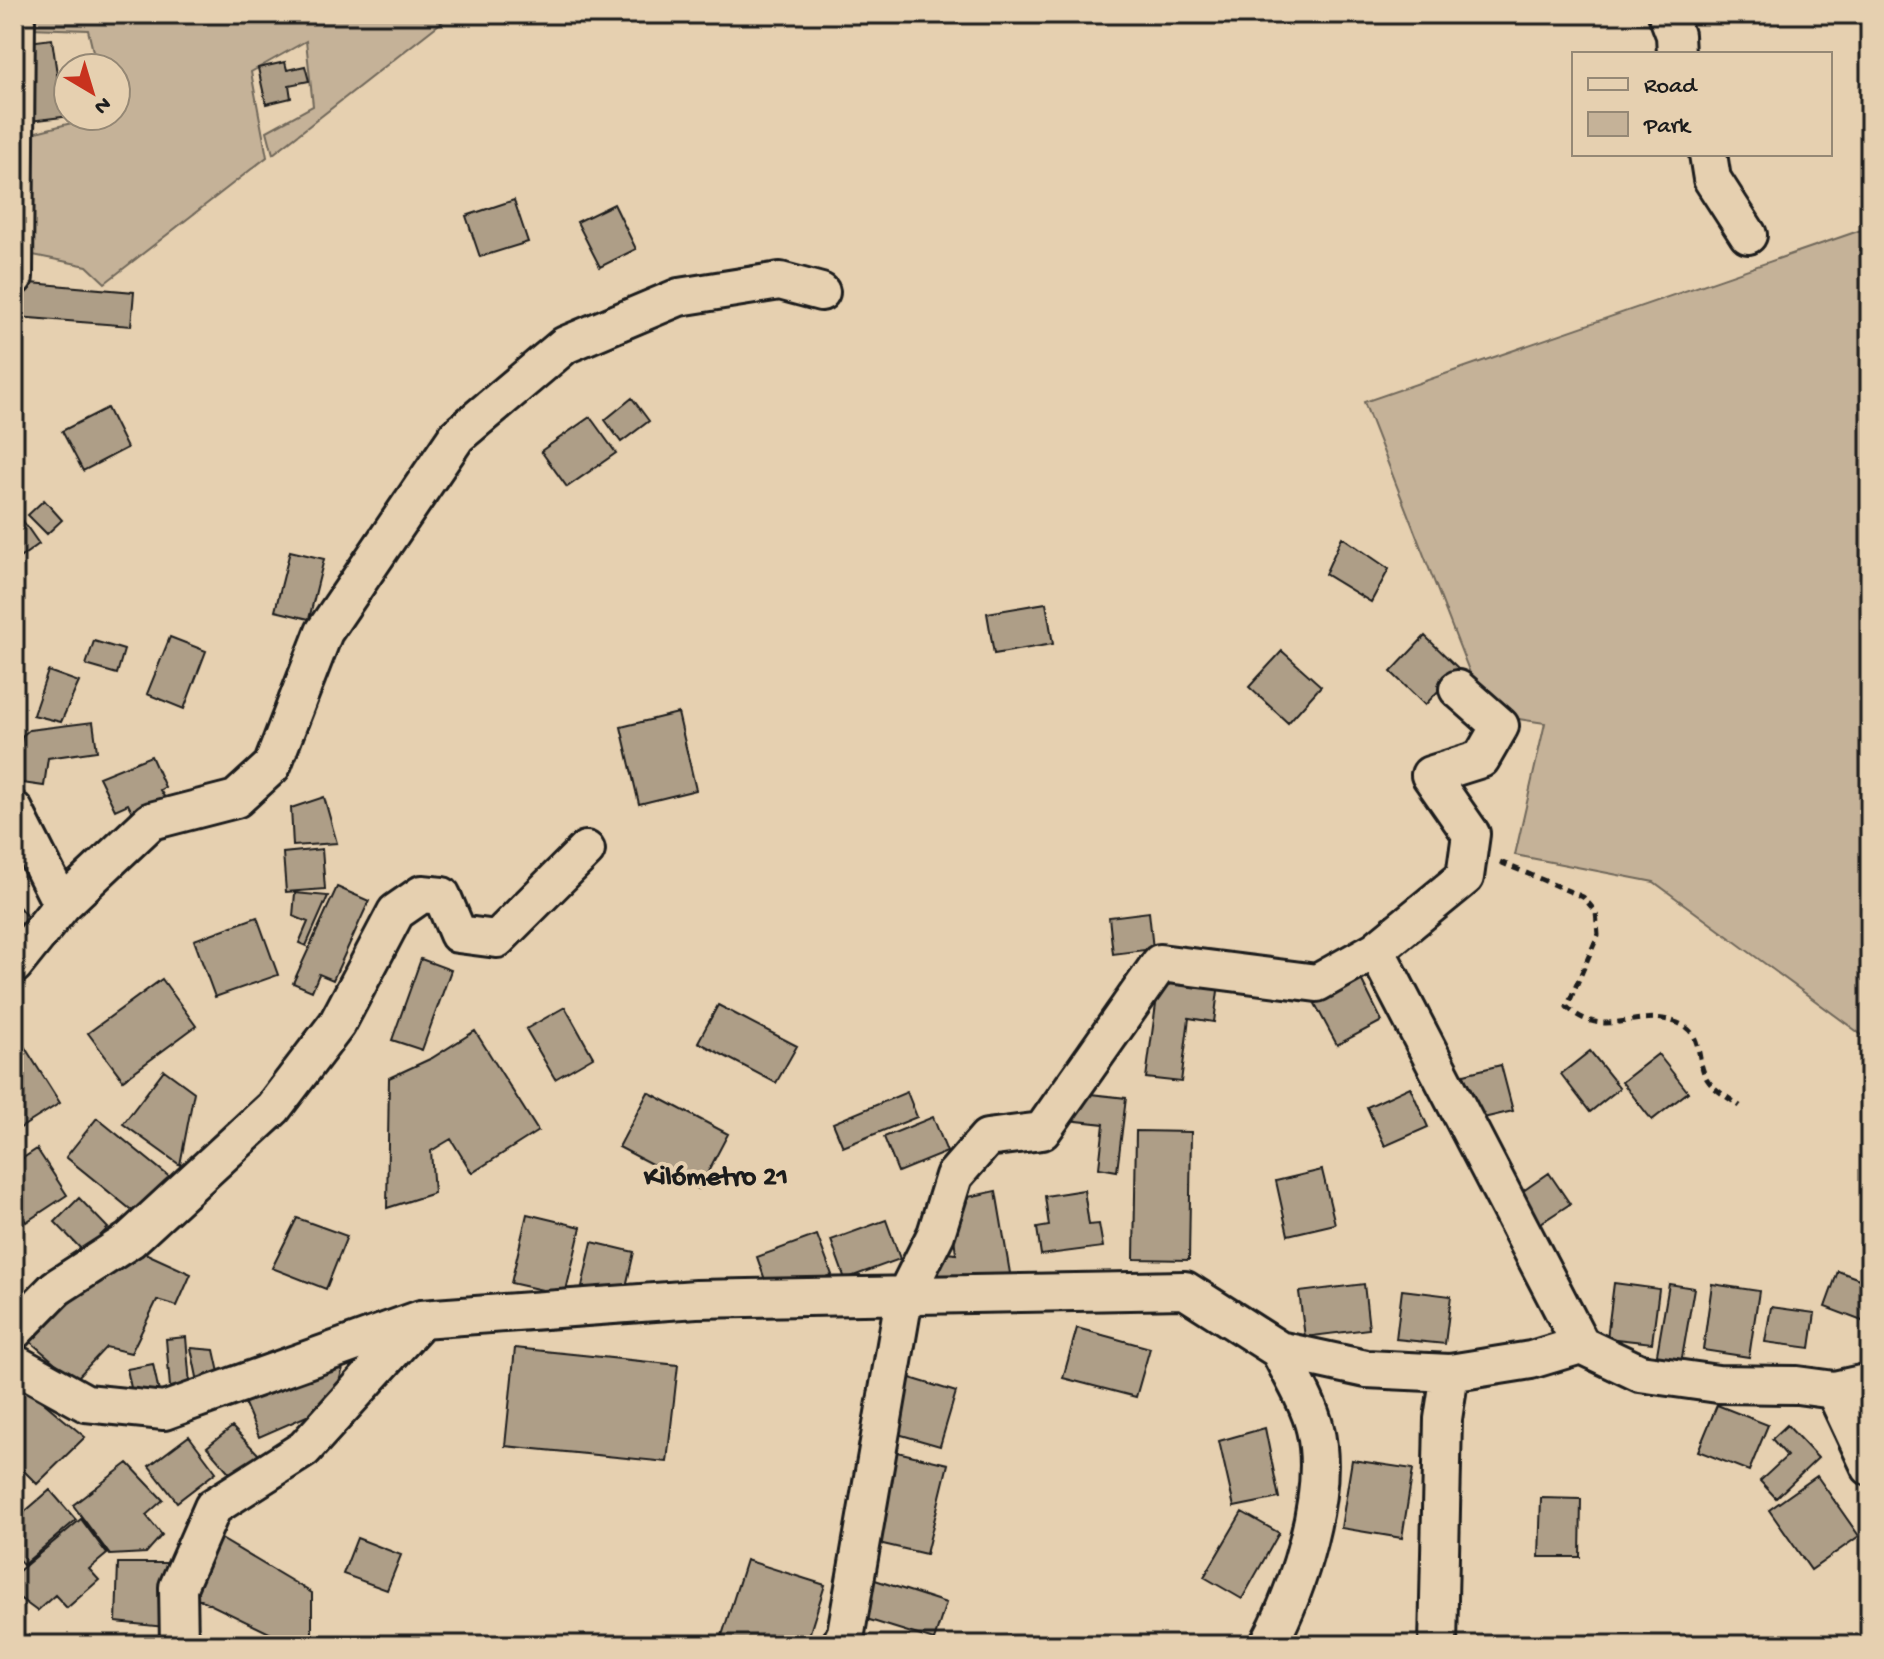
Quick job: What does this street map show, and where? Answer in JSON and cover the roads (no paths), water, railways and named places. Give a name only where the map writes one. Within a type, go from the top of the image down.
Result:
[{"type":"street","points":[[14,277],[16,14]]},
{"type":"street","points":[[1667,14],[1675,35],[1676,52]]},
{"type":"street","points":[[1708,156],[1712,179],[1748,235]]},
{"type":"street","points":[[14,965],[62,905],[151,821],[236,799],[272,766],[324,632],[457,436],[565,345],[679,297],[780,281],[821,292]]},
{"type":"street","points":[[840,1645],[846,1633],[869,1512],[904,1298],[936,1234],[954,1176],[987,1138],[1042,1131],[1160,963],[1317,983],[1376,950],[1465,877],[1471,834],[1430,775],[1481,759],[1500,726],[1458,689]]},
{"type":"street","points":[[14,810],[62,905]]},
{"type":"street","points":[[14,1331],[56,1288],[130,1240],[273,1108],[337,1024],[396,912],[422,894],[442,896],[458,934],[497,939],[586,850]]},
{"type":"street","points":[[1376,950],[1581,1345],[1640,1373],[1718,1384],[1797,1385],[1834,1390],[1870,1382]]},
{"type":"street","points":[[14,1363],[86,1403],[164,1411],[421,1319],[696,1299],[904,1298],[1185,1290],[1279,1350],[1366,1369],[1450,1373],[1531,1360],[1581,1345]]},
{"type":"street","points":[[179,1645],[178,1587],[213,1507],[304,1449],[421,1319]]},
{"type":"street","points":[[1268,1645],[1288,1608],[1319,1489],[1315,1429],[1279,1350]]},
{"type":"street","points":[[1438,1645],[1443,1419],[1450,1373]]},
{"type":"street","points":[[1834,1390],[1870,1467]]},
{"type":"district","name":"Kilómetro 21","points":[[716,1174]]}]
